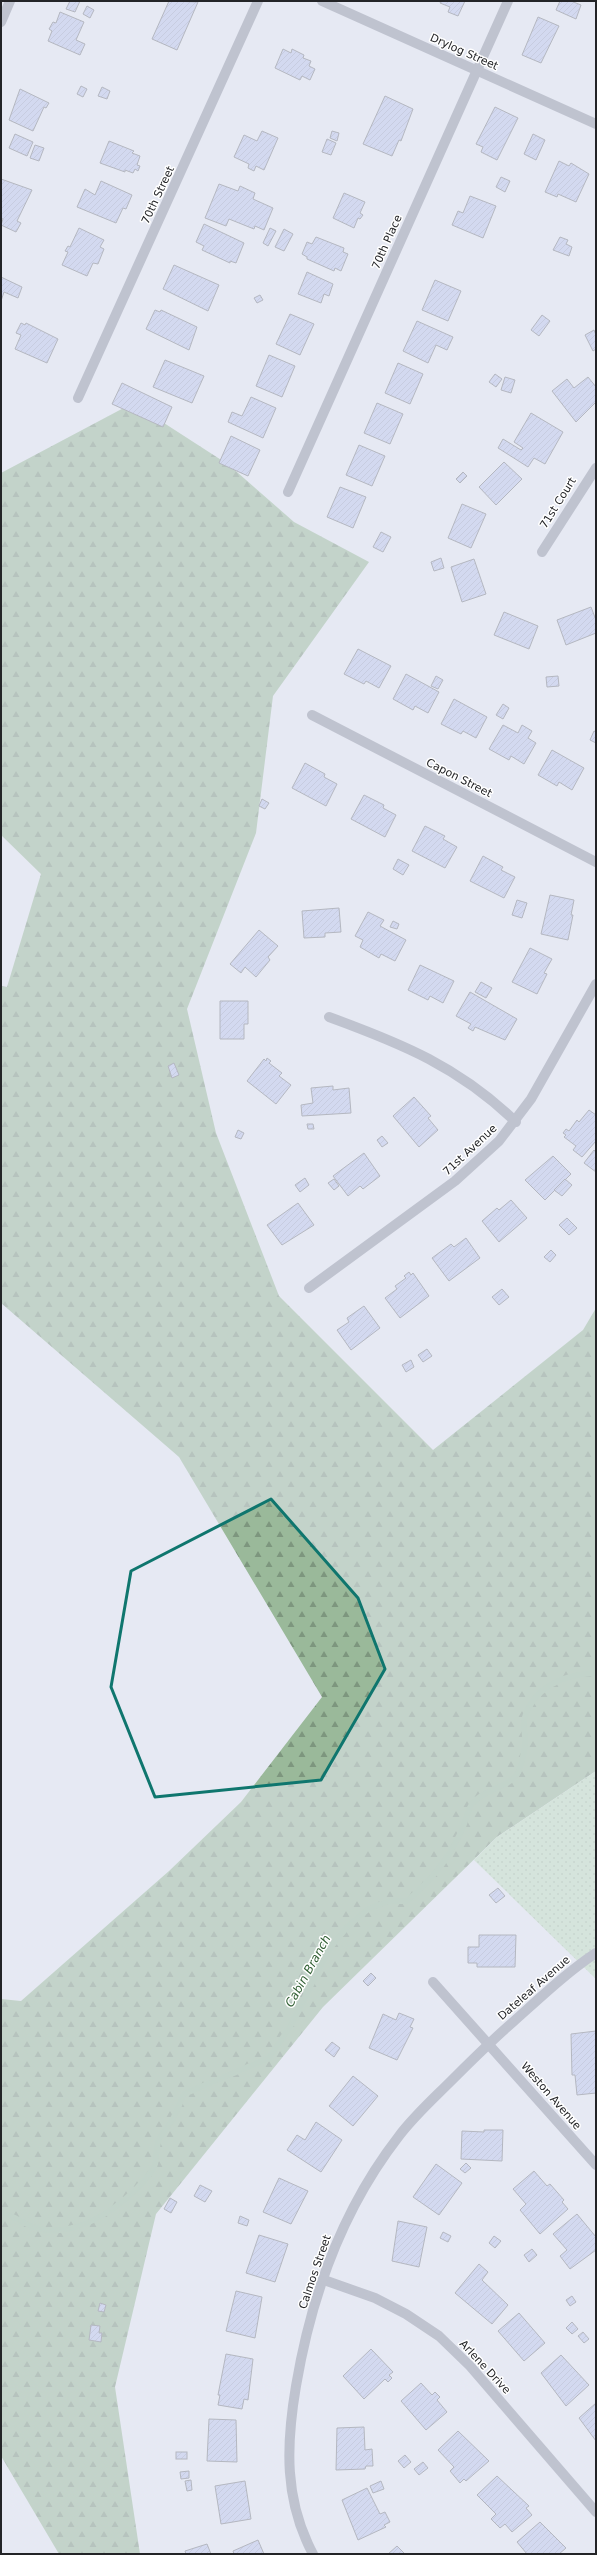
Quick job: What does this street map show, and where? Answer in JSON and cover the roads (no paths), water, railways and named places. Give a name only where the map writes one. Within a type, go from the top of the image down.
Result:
[{"type":"street","points":[[1,22],[10,1]]},
{"type":"street","name":"70th Street","points":[[78,398],[258,1]]},
{"type":"street","name":"Drylog Street","points":[[322,1],[596,124]]},
{"type":"street","name":"70th Place","points":[[288,492],[508,1]]},
{"type":"street","name":"71st Court","points":[[542,552],[596,468]]},
{"type":"street","name":"Capon Street","points":[[312,715],[596,862]]},
{"type":"street","name":"71st Avenue","points":[[310,1288],[455,1181],[499,1141],[516,1122],[546,1074],[596,984]]},
{"type":"street","points":[[329,1017],[385,1037],[439,1062],[492,1099],[516,1122]]},
{"type":"street","name":"Dateleaf Avenue","points":[[488,2043],[571,1972],[596,1953]]},
{"type":"street","name":"Weston Avenue","points":[[433,1982],[596,2165]]},
{"type":"street","name":"Calmos Street","points":[[314,2554],[294,2506],[289,2479],[289,2438],[305,2344],[324,2280],[343,2229],[355,2203],[398,2137],[488,2043]]},
{"type":"street","name":"Arlene Drive","points":[[324,2280],[375,2298],[406,2314],[438,2336],[470,2366],[596,2512]]},
{"type":"waterway","name":"Cabin Branch","points":[[1,2212],[34,2227],[50,2230],[67,2229],[84,2224],[101,2216],[117,2206],[131,2194],[143,2182],[155,2166],[159,2139],[173,2119],[184,2094],[269,2058],[290,2027],[329,1949],[347,1927],[368,1909],[390,1901],[407,1901],[415,1894],[436,1872],[448,1856],[460,1834],[472,1804],[483,1795],[508,1782],[517,1774],[524,1750],[524,1721],[528,1709],[534,1699],[542,1691],[561,1680],[572,1676],[596,1673]]}]
